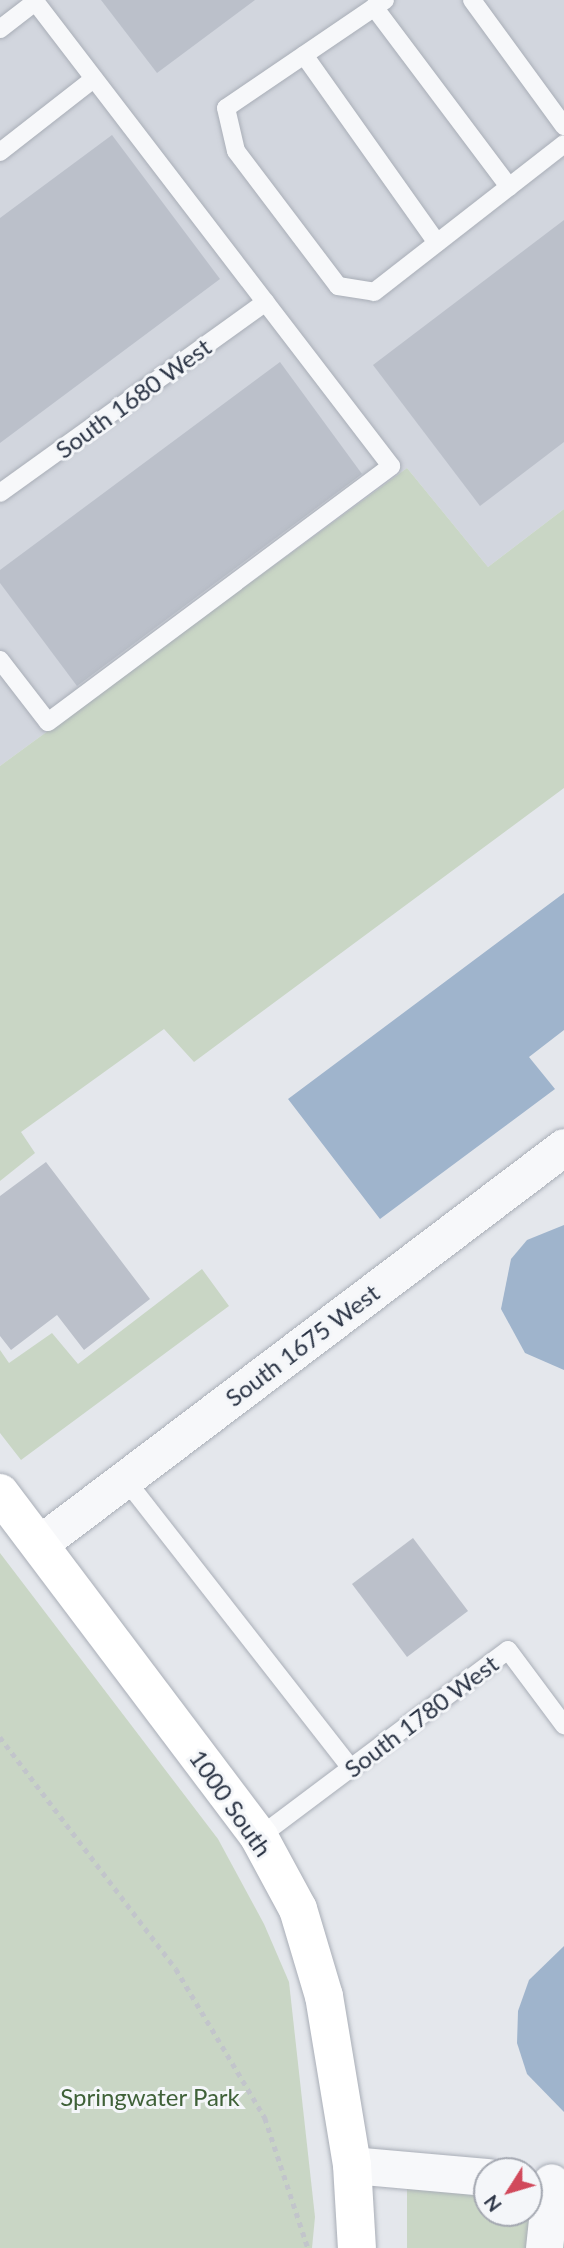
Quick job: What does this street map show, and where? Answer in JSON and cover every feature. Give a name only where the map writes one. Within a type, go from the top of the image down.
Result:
[{"type":"street","name":"South 1675 West","points":[[39,1544],[564,1147]]},
{"type":"street","name":"1000 South","points":[[0,1493],[259,1837],[298,1909],[324,1996],[352,2165],[357,2248]]},
{"type":"street","points":[[352,2165],[473,2176]]},
{"type":"street","points":[[544,2248],[548,2182]]},
{"type":"lane","points":[[472,0],[564,126]]},
{"type":"lane","points":[[0,29],[34,1],[92,80],[391,466],[48,722],[0,660]]},
{"type":"lane","points":[[509,187],[379,4],[226,108],[236,151],[338,286],[374,292],[509,187],[564,144]]},
{"type":"lane","points":[[304,55],[437,243]]},
{"type":"lane","points":[[0,152],[92,80]]},
{"type":"lane","name":"South 1680 West","points":[[0,493],[266,302]]},
{"type":"lane","points":[[125,1479],[351,1768]]},
{"type":"lane","name":"South 1780 West","points":[[259,1837],[508,1650],[564,1724]]},
{"type":"path","points":[[0,1737],[190,1992],[265,2118],[308,2248]]},
{"type":"shaded area","points":[[0,0],[564,0],[564,509],[488,567],[407,468],[0,766]]},
{"type":"green space","points":[[407,468],[488,567],[564,509],[564,788],[194,1062],[164,1029],[21,1132],[35,1153],[0,1181],[0,766]]},
{"type":"green space","points":[[202,1269],[229,1306],[21,1460],[0,1433],[0,1350],[9,1363],[52,1333],[78,1364]]},
{"type":"green space","name":"Springwater Park","points":[[0,1553],[218,1839],[264,1924],[289,1982],[315,2217],[312,2248],[0,2248]]},
{"type":"green space","points":[[407,2186],[473,2195],[473,2227],[543,2227],[543,2205],[564,2209],[564,2248],[407,2248]]},
{"type":"water","points":[[564,893],[564,1030],[529,1057],[555,1089],[380,1219],[288,1099]]},
{"type":"water","points":[[564,1225],[564,1370],[525,1353],[501,1309],[511,1259],[527,1240]]},
{"type":"water","points":[[564,1946],[564,2112],[527,2074],[517,2043],[518,2011],[529,1980]]},
{"type":"building","points":[[101,0],[255,0],[157,73]]},
{"type":"building","points":[[112,135],[220,279],[0,443],[0,218]]},
{"type":"building","points":[[564,220],[564,442],[480,506],[373,365]]},
{"type":"building","points":[[280,362],[362,474],[77,686],[0,583],[0,570]]},
{"type":"building","points":[[46,1162],[150,1299],[84,1350],[57,1315],[11,1350],[0,1336],[0,1196]]},
{"type":"building","points":[[413,1538],[468,1611],[407,1657],[352,1584]]}]
